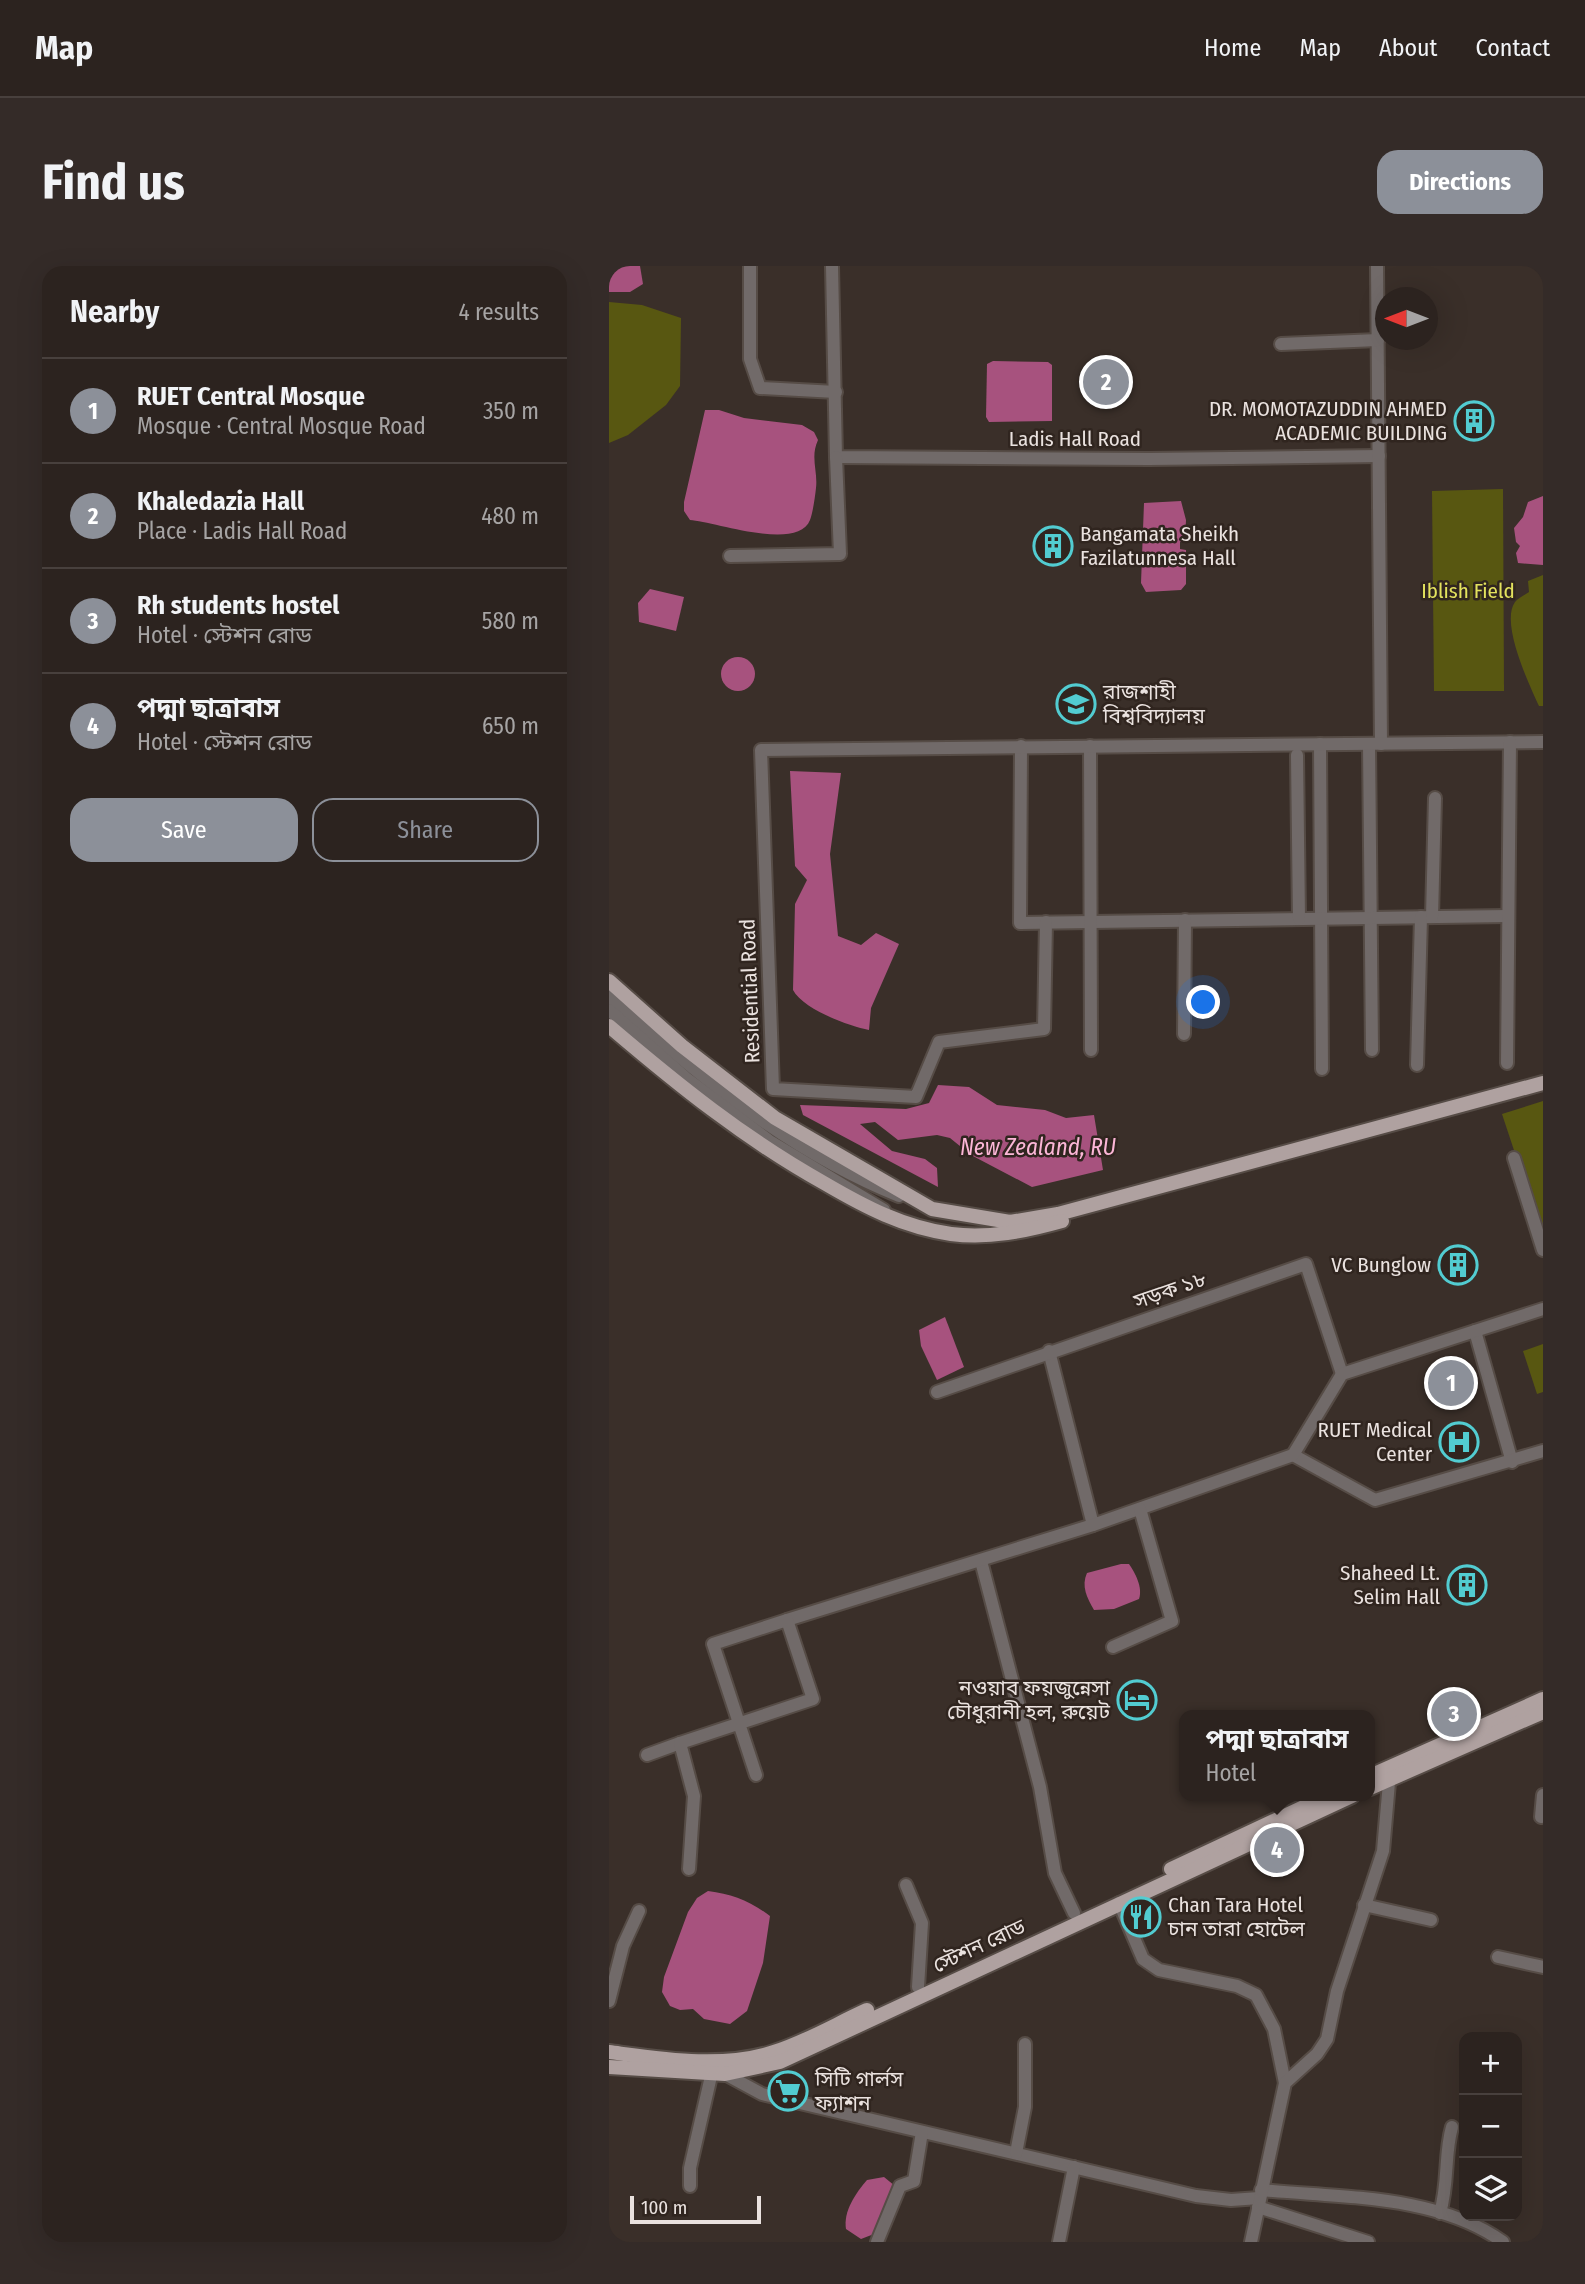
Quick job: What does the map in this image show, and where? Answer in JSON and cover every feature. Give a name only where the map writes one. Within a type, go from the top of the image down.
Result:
[{"type":"main road","points":[[609,981],[682,1046],[775,1118],[932,1209],[1010,1222],[1058,1213],[1543,1083]]},
{"type":"main road","points":[[609,1026],[675,1081],[766,1150],[877,1213],[908,1225],[953,1234],[988,1236],[1027,1230],[1543,1092]]},
{"type":"main road","points":[[1375,1784],[1390,1772],[1543,1699]]},
{"type":"main road","points":[[1375,1775],[1390,1772],[1543,1712]]},
{"type":"main road","name":"স্টেশন রোড","points":[[609,2052],[717,2070],[775,2052],[1316,1801]]},
{"type":"main road","name":"স্টেশন রোড","points":[[609,2067],[717,2070],[780,2062],[1341,1801]]},
{"type":"main road","points":[[609,2074],[630,2067]]},
{"type":"street","points":[[750,266],[750,359],[760,388],[836,391]]},
{"type":"street","points":[[730,556],[840,554],[832,266]]},
{"type":"street","points":[[1377,266],[1377,287]]},
{"type":"street","points":[[1281,344],[1375,340]]},
{"type":"street","points":[[1372,1050],[1371,918],[1379,456],[1378,350]]},
{"type":"street","name":"Ladis Hall Road","points":[[836,457],[1149,459],[1379,456]]},
{"type":"street","points":[[1507,1063],[1510,742]]},
{"type":"street","points":[[1507,916],[1020,923],[1021,746],[1543,742]]},
{"type":"street","points":[[1320,744],[1322,1069]]},
{"type":"street","name":"Residential Road","points":[[1021,746],[761,750],[772,1089],[916,1097],[939,1042],[1044,1029],[1046,922]]},
{"type":"street","points":[[1090,746],[1091,1050]]},
{"type":"street","points":[[1297,755],[1299,919]]},
{"type":"street","points":[[1417,1065],[1434,798]]},
{"type":"street","points":[[1184,1034],[1185,920]]},
{"type":"street","points":[[609,996],[692,1070],[777,1133],[866,1189],[908,1225]]},
{"type":"street","points":[[609,1010],[686,1078],[771,1142],[866,1189],[932,1209]]},
{"type":"street","points":[[1514,1158],[1543,1250]]},
{"type":"street","name":"সড়ক ১৮","points":[[937,1392],[1306,1264],[1342,1374]]},
{"type":"street","points":[[756,1775],[713,1644],[1093,1525],[1293,1455],[1342,1374],[1543,1308]]},
{"type":"street","points":[[1475,1331],[1512,1462]]},
{"type":"street","points":[[1049,1351],[1093,1525]]},
{"type":"street","points":[[1293,1455],[1374,1500],[1543,1451]]},
{"type":"street","points":[[1113,1647],[1172,1621],[1140,1509]]},
{"type":"street","points":[[981,1561],[1040,1787],[1055,1873],[1074,1913]]},
{"type":"street","points":[[647,1755],[813,1699],[787,1620]]},
{"type":"street","points":[[680,1743],[694,1796],[689,1869]]},
{"type":"street","points":[[1285,2083],[1317,2054],[1327,2039],[1337,1991],[1383,1850],[1390,1772]]},
{"type":"street","points":[[1541,1817],[1543,1794]]},
{"type":"street","points":[[906,1885],[922,1923],[918,1987]]},
{"type":"street","points":[[1119,1903],[1143,1959],[1159,1970],[1237,1986],[1256,1994],[1274,2029],[1285,2083],[1251,2242]]},
{"type":"street","points":[[1364,1905],[1431,1920]]},
{"type":"street","points":[[609,2001],[623,1946],[639,1911]]},
{"type":"street","points":[[1498,1956],[1543,1967]]},
{"type":"street","points":[[1016,2153],[1025,2107],[1025,2044]]},
{"type":"street","points":[[690,2186],[690,2168],[717,2070],[762,2094],[1196,2196],[1231,2200],[1413,2206],[1471,2221],[1503,2242]]},
{"type":"street","points":[[1440,2213],[1447,2189],[1448,2141],[1452,2127]]},
{"type":"street","points":[[877,2242],[900,2186],[914,2181],[922,2132]]},
{"type":"street","points":[[1059,2242],[1074,2167]]},
{"type":"street","points":[[1259,2199],[1368,2242]]},
{"type":"green space","points":[[609,302],[642,305],[681,318],[680,386],[666,405],[628,435],[609,443]]},
{"type":"green space","name":"Iblish Field","points":[[1503,489],[1504,691],[1434,691],[1432,491]]},
{"type":"green space","points":[[1543,575],[1543,706],[1539,706],[1513,638],[1511,612],[1515,602],[1529,592],[1528,581]]},
{"type":"green space","points":[[1543,1101],[1543,1238],[1502,1114]]},
{"type":"green space","points":[[1543,1344],[1543,1392],[1537,1394],[1523,1351]]},
{"type":"water","points":[[609,266],[640,266],[643,284],[630,292],[609,292]]},
{"type":"water","points":[[993,361],[1048,362],[1052,365],[1052,421],[989,422],[986,417],[987,364]]},
{"type":"water","points":[[705,410],[719,410],[744,418],[802,425],[814,432],[818,440],[814,458],[816,492],[810,520],[802,529],[789,534],[773,534],[690,520],[684,511],[684,502]]},
{"type":"water","points":[[1543,496],[1543,565],[1518,563],[1516,553],[1520,546],[1516,542],[1514,528],[1523,517],[1528,502]]},
{"type":"water","points":[[1181,501],[1186,520],[1185,541],[1180,542],[1180,549],[1186,550],[1186,584],[1181,590],[1146,592],[1141,583],[1144,503]]},
{"type":"water","points":[[650,589],[684,597],[676,631],[639,622],[638,603]]},
{"type":"water","points":[[738,657],[750,662],[755,674],[750,686],[738,691],[726,686],[721,674],[726,662]]},
{"type":"water","points":[[790,771],[841,773],[830,854],[838,936],[861,945],[876,933],[899,944],[871,1008],[869,1030],[838,1021],[816,1010],[793,990],[795,904],[807,880],[795,866]]},
{"type":"water","name":"New Zealand, RU","points":[[938,1085],[969,1087],[997,1105],[1045,1110],[1066,1118],[1094,1115],[1103,1170],[1032,1187],[971,1155],[950,1138],[937,1135],[898,1140],[875,1122],[860,1124],[892,1151],[925,1159],[937,1168],[938,1187],[803,1115],[800,1105],[906,1109],[929,1103]]},
{"type":"water","points":[[945,1317],[964,1367],[937,1380],[921,1346],[919,1330]]},
{"type":"water","points":[[1129,1564],[1134,1572],[1139,1585],[1139,1599],[1114,1609],[1094,1610],[1085,1587],[1087,1573]]},
{"type":"water","points":[[708,1891],[741,1899],[770,1916],[763,1963],[747,2011],[730,2024],[704,2019],[693,2009],[680,2010],[670,2006],[662,1992],[664,1977],[688,1912],[697,1898]]},
{"type":"water","points":[[884,2177],[895,2186],[874,2234],[861,2239],[846,2229],[848,2209],[867,2180]]},
{"type":"place","name":"Khaledazia Hall","points":[[1106,382]]},
{"type":"place","name":"DR. MOMOTAZUDDIN AHMED ACADEMIC BUILDING","points":[[1474,421]]},
{"type":"place","name":"Bangamata Sheikh Fazilatunnesa Hall","points":[[1053,546]]},
{"type":"place","name":"রাজশাহী বিশ্ববিদ্যালয়","points":[[1076,704]]},
{"type":"place","name":"VC Bunglow","points":[[1458,1265]]},
{"type":"place","name":"RUET Central Mosque","points":[[1451,1383]]},
{"type":"place","name":"RUET Medical Center","points":[[1459,1442]]},
{"type":"place","name":"Shaheed Lt. Selim Hall","points":[[1467,1585]]},
{"type":"place","name":"নওয়াব ফয়জুন্নেসা চৌধুরানী হল, রুয়েট","points":[[1137,1700]]},
{"type":"place","name":"Rh students hostel","points":[[1454,1714]]},
{"type":"place","name":"পদ্মা ছাত্রাবাস","points":[[1277,1850]]},
{"type":"place","name":"Chan Tara Hotel চান তারা হোটেল","points":[[1141,1917]]},
{"type":"place","name":"সিটি গার্লস ফ্যাশন","points":[[788,2091]]}]
